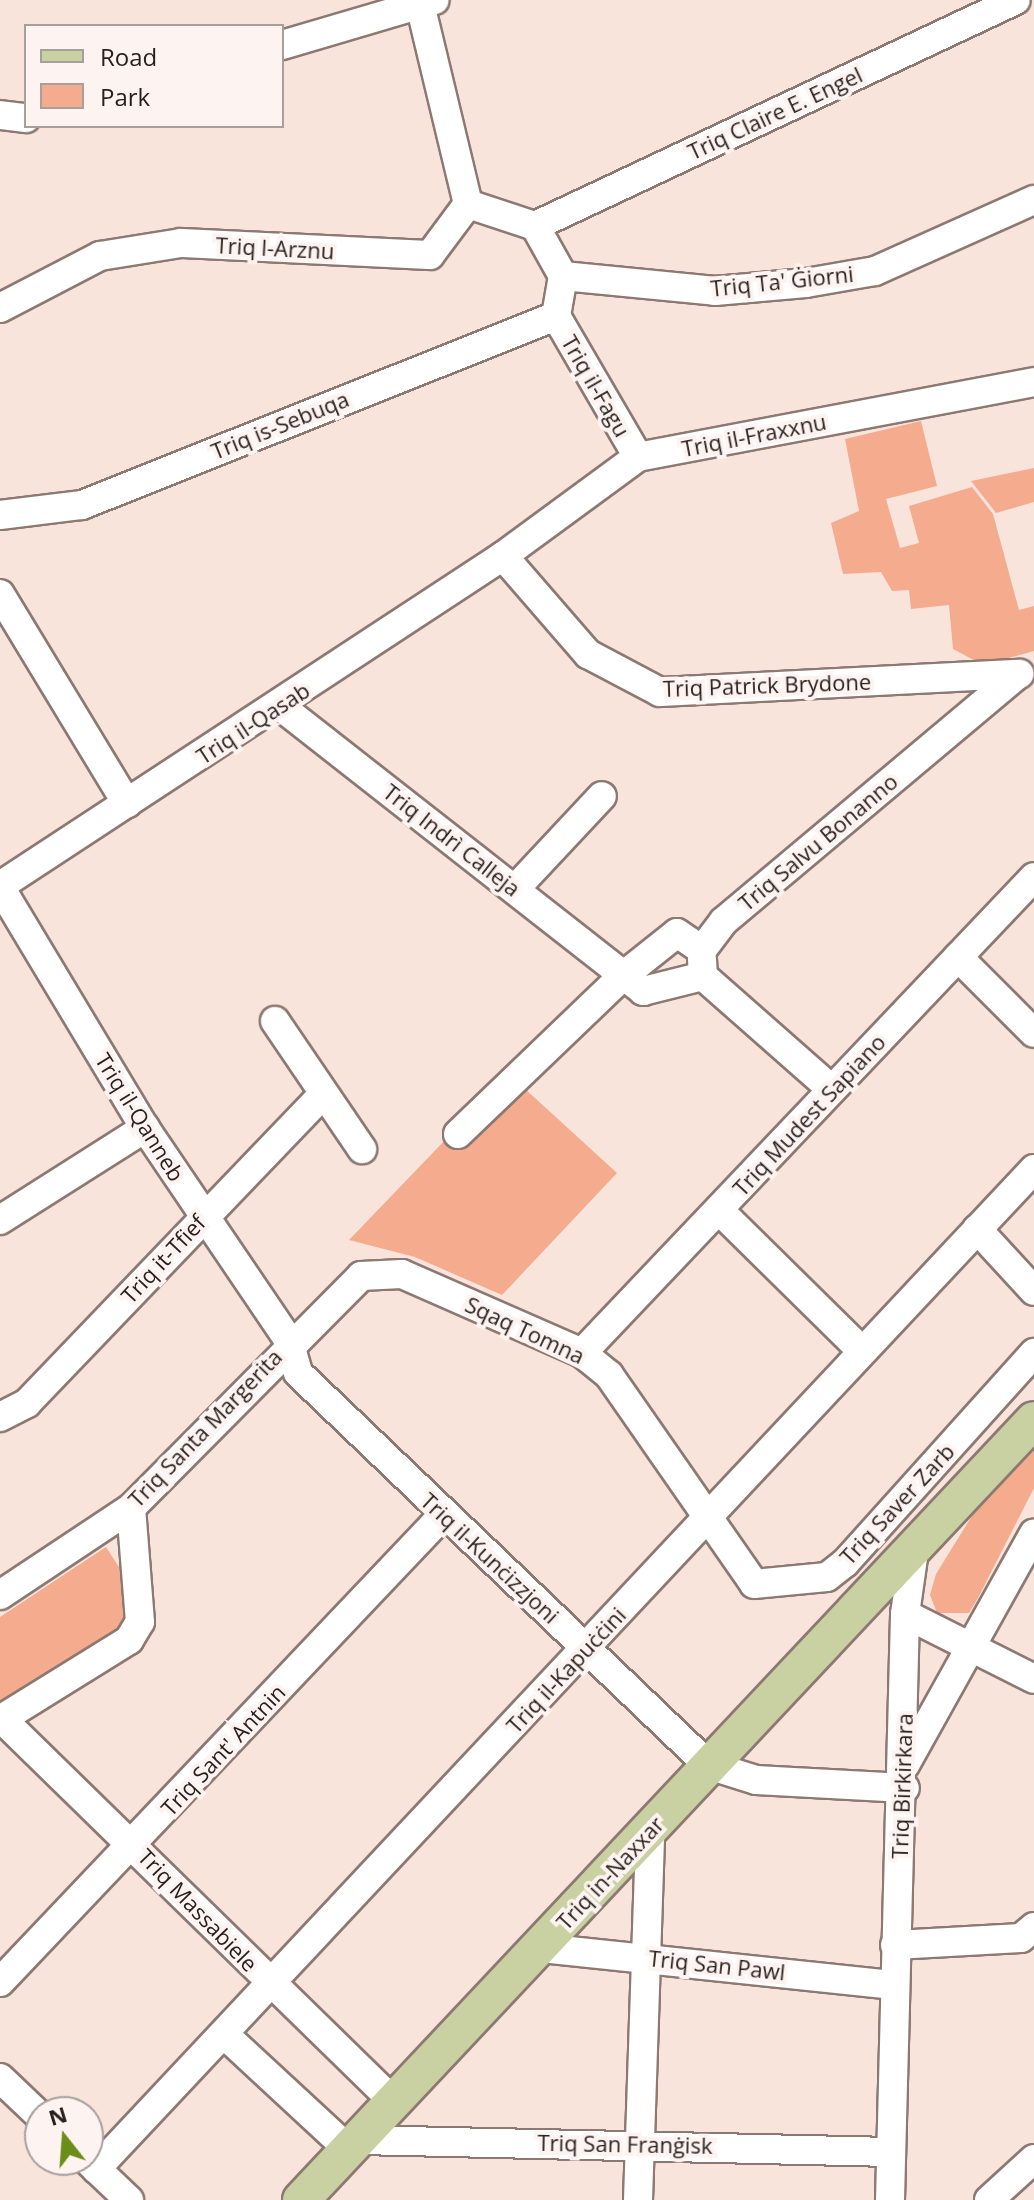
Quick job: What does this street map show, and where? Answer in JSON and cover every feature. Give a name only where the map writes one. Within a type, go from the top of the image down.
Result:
[{"type":"main road","points":[[915,1544],[1034,1420]]},
{"type":"main road","name":"Triq in-Naxxar","points":[[301,2200],[541,1948],[708,1765],[890,1581],[915,1544]]},
{"type":"street","name":"Triq Claire E. Engel","points":[[535,226],[986,6],[1016,0]]},
{"type":"street","points":[[284,44],[424,2],[468,204],[535,226],[563,276]]},
{"type":"street","points":[[0,115],[24,118]]},
{"type":"street","name":"Triq Ta' Ġiorni","points":[[563,276],[715,291],[806,283],[875,271],[1034,200]]},
{"type":"street","name":"Triq l-Arznu","points":[[0,308],[100,256],[181,243],[430,255],[468,204]]},
{"type":"street","name":"Triq il-Fagu","points":[[563,276],[556,316],[638,457]]},
{"type":"street","name":"Triq is-Sebuqa","points":[[0,515],[82,505],[556,316]]},
{"type":"street","name":"Triq il-Fraxxnu","points":[[503,556],[638,457],[1034,382]]},
{"type":"street","name":"Triq Patrick Brydone","points":[[503,556],[588,654],[660,692],[1025,672]]},
{"type":"street","name":"Triq il-Qasab","points":[[0,886],[280,706],[503,556]]},
{"type":"street","points":[[0,594],[127,804]]},
{"type":"street","name":"Triq Salvu Bonanno","points":[[703,963],[724,921],[1025,672]]},
{"type":"street","name":"Triq Indrì Calleja","points":[[280,706],[623,976]]},
{"type":"street","points":[[515,889],[602,796]]},
{"type":"street","name":"Triq Mudest Sapiano","points":[[582,1353],[1034,877]]},
{"type":"street","name":"Triq il-Qanneb","points":[[0,886],[145,1128],[289,1341]]},
{"type":"street","points":[[458,1134],[623,976],[677,933],[703,963],[831,1089]]},
{"type":"street","points":[[958,957],[1034,1033]]},
{"type":"street","points":[[623,976],[643,991],[703,963]]},
{"type":"street","points":[[275,1021],[322,1095],[362,1149]]},
{"type":"street","name":"Triq it-Tfief","points":[[0,1417],[27,1403],[322,1095]]},
{"type":"street","points":[[0,1220],[145,1128]]},
{"type":"street","name":"Triq il-Kapuċċini","points":[[104,2153],[226,2036],[1034,1169]]},
{"type":"street","points":[[720,1211],[862,1351]]},
{"type":"street","points":[[977,1229],[1034,1291]]},
{"type":"street","name":"Sqaq Tomna","points":[[361,1276],[402,1274],[582,1353],[609,1375],[709,1520]]},
{"type":"street","name":"Triq Santa Margerita","points":[[0,1595],[131,1508],[289,1341],[361,1276]]},
{"type":"street","name":"Triq il-Kunċizzjoni","points":[[289,1341],[298,1373],[443,1515],[708,1765]]},
{"type":"street","name":"Triq Saver Zarb","points":[[709,1520],[754,1584],[827,1577],[1034,1353]]},
{"type":"street","points":[[1,1720],[135,1631],[140,1622],[131,1508]]},
{"type":"street","name":"Triq Sant' Antnin","points":[[0,1982],[134,1845],[443,1515]]},
{"type":"street","points":[[708,1765],[756,1780],[905,1777],[1034,1533]]},
{"type":"street","name":"Triq Birkirkara","points":[[890,2200],[892,1985],[905,1777],[905,1614],[915,1544]]},
{"type":"street","points":[[905,1614],[974,1643],[1034,1679]]},
{"type":"street","name":"Triq Massabiele","points":[[1,1720],[134,1845],[272,1986],[394,2102]]},
{"type":"street","points":[[638,2200],[650,1830]]},
{"type":"street","points":[[895,1945],[1021,1938],[1034,1927]]},
{"type":"street","name":"Triq San Pawl","points":[[541,1948],[892,1985]]},
{"type":"street","points":[[226,2036],[354,2145]]},
{"type":"street","points":[[0,2078],[24,2101]]},
{"type":"street","name":"Triq San Franġisk","points":[[354,2145],[640,2143],[891,2152]]},
{"type":"street","points":[[989,2200],[1034,2159]]},
{"type":"street","points":[[104,2176],[129,2200]]},
{"type":"green space","points":[[921,421],[937,486],[886,499],[900,548],[919,543],[909,506],[972,487],[993,514],[1019,610],[1034,606],[1034,651],[983,665],[953,649],[949,605],[911,609],[909,590],[892,591],[881,572],[843,574],[831,523],[859,511],[845,439]]},
{"type":"green space","points":[[1034,468],[1034,502],[996,513],[971,481]]},
{"type":"green space","points":[[524,1088],[617,1173],[502,1295],[415,1257],[349,1240],[448,1137]]},
{"type":"green space","points":[[1034,1440],[1034,1488],[978,1598],[969,1613],[937,1613],[930,1595],[936,1574],[983,1498]]},
{"type":"green space","points":[[106,1547],[130,1584],[126,1626],[0,1705],[0,1617]]}]
